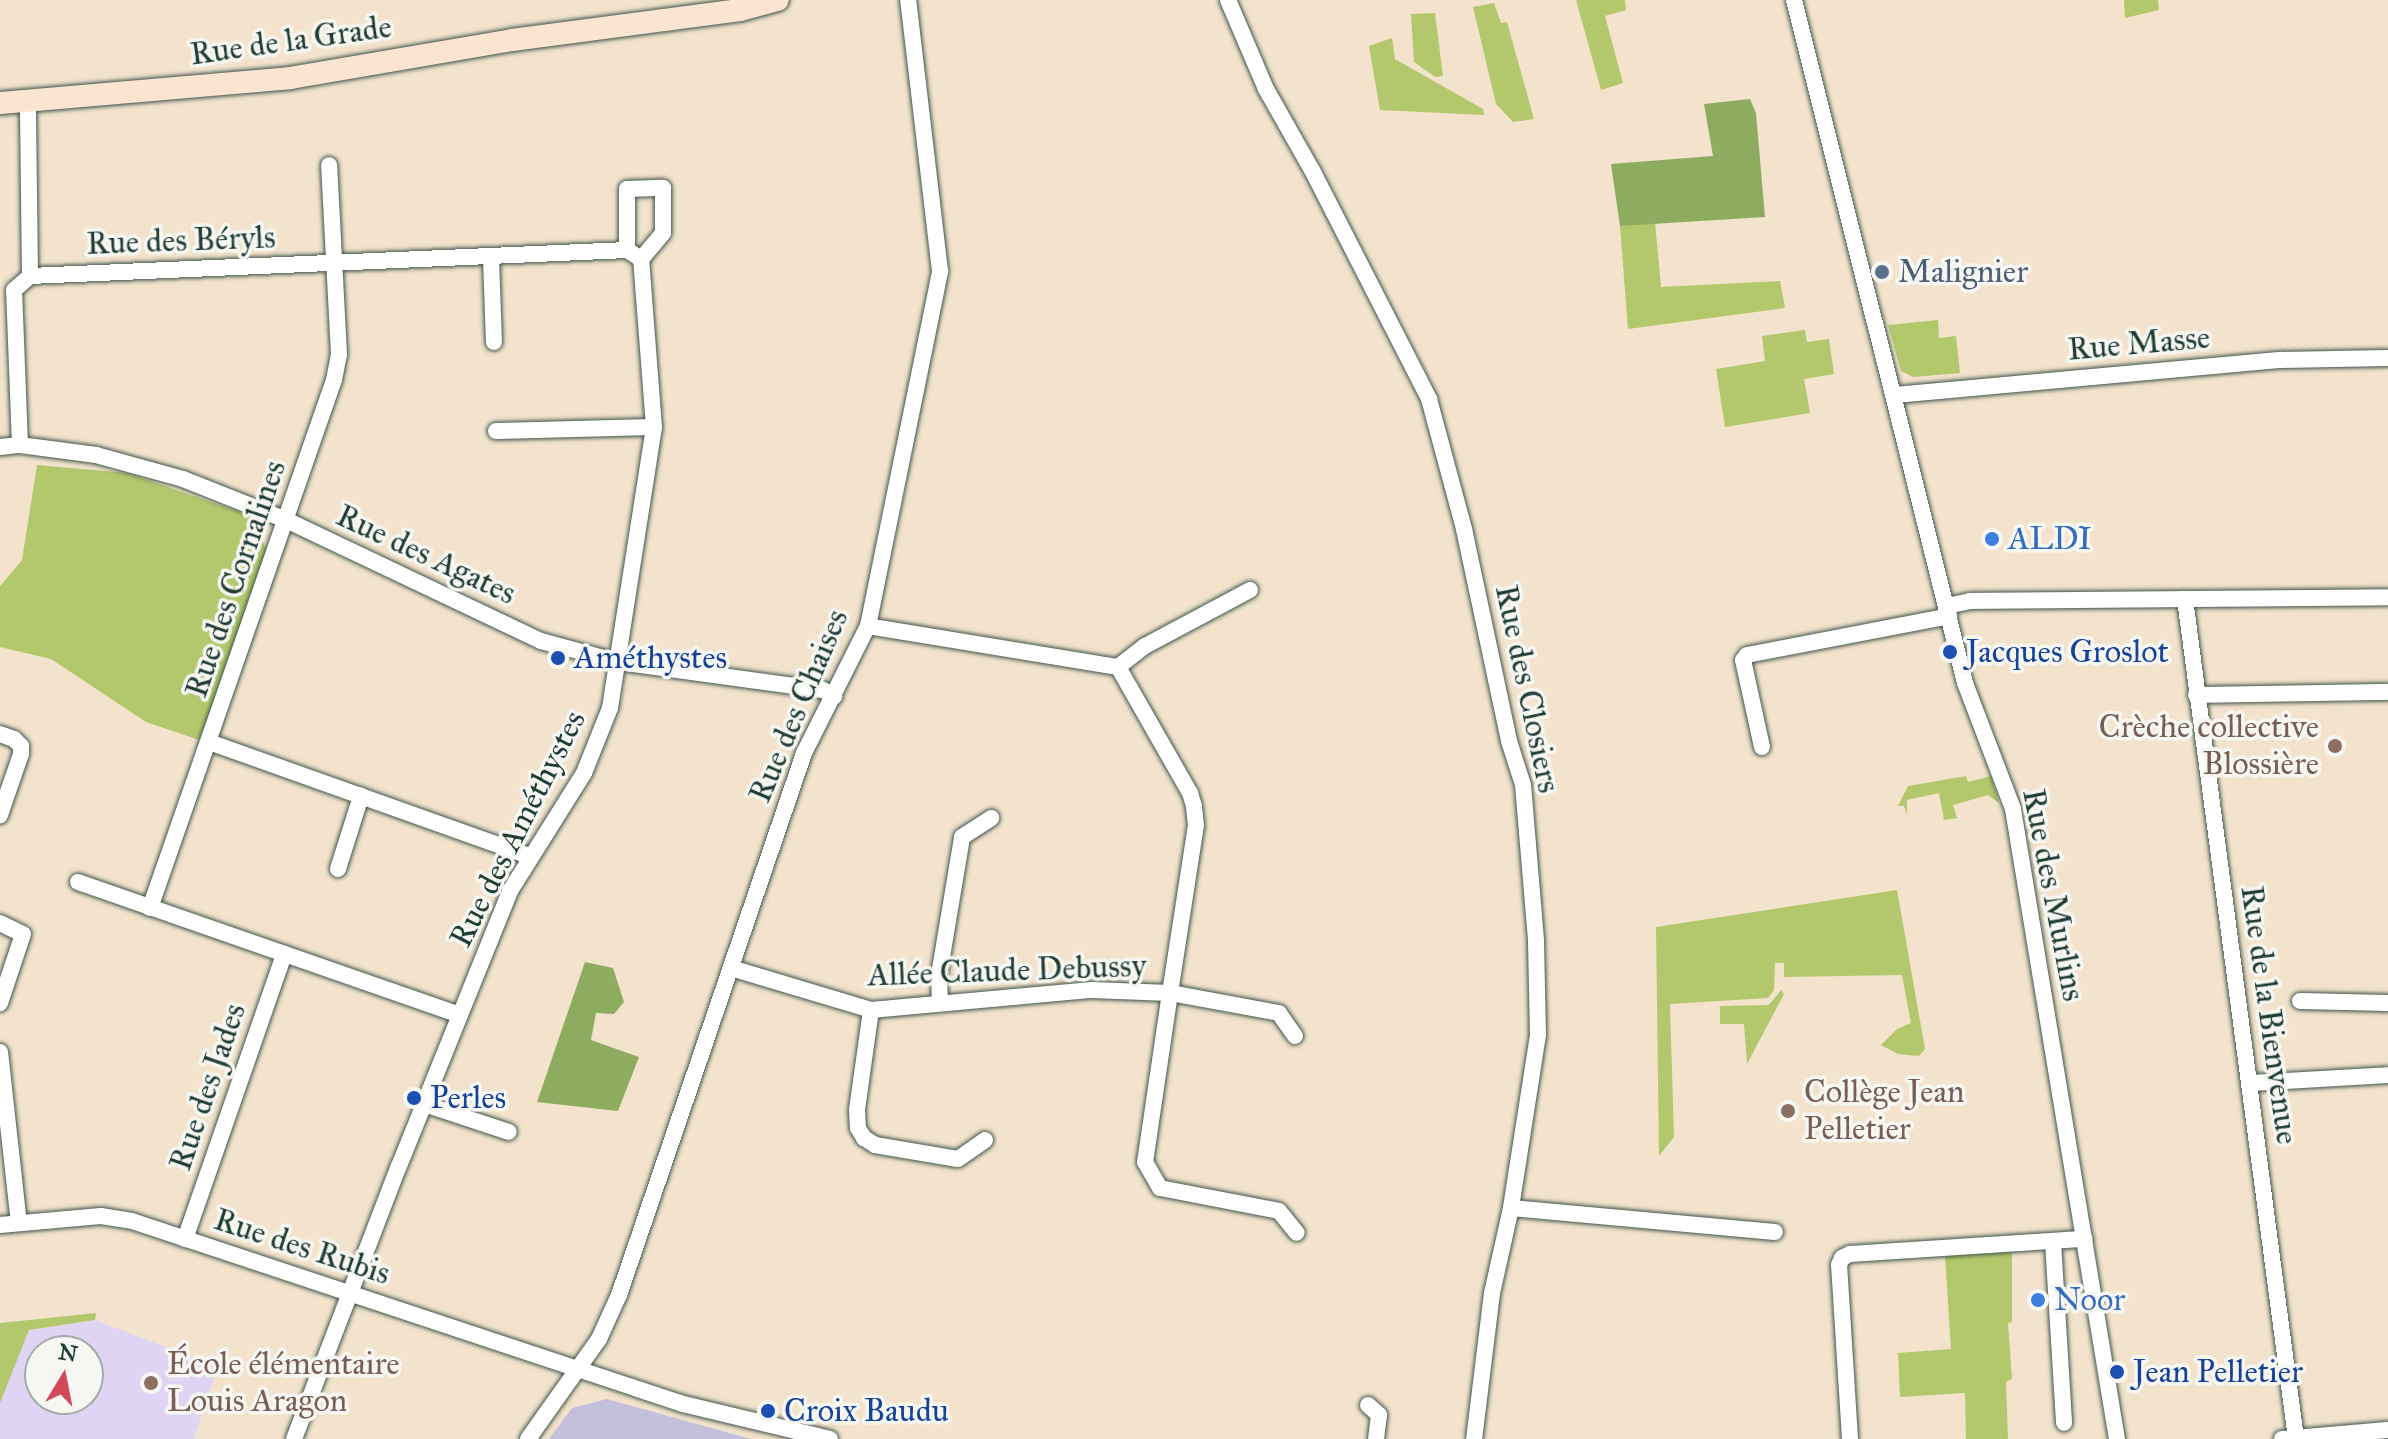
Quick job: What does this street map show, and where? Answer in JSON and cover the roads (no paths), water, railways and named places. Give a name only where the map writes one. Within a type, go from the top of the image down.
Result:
[{"type":"street","name":"Rue de la Grade","points":[[0,103],[290,78],[512,40],[740,10],[778,0]]},
{"type":"street","name":"Rue des Chaises","points":[[528,1439],[599,1339],[619,1295],[804,753],[868,626],[940,271],[908,0]]},
{"type":"street","name":"Rue des Closiers","points":[[1228,0],[1266,89],[1313,172],[1429,399],[1464,529],[1509,741],[1523,785],[1536,941],[1538,1035],[1511,1208],[1492,1293],[1474,1439]]},
{"type":"street","name":"Rue des Murlins","points":[[1794,0],[1965,683],[2013,809],[2117,1439]]},
{"type":"street","points":[[20,445],[14,290],[30,276],[28,102]]},
{"type":"street","points":[[329,165],[335,262]]},
{"type":"street","name":"Rue des Béryls","points":[[30,276],[335,262],[634,254]]},
{"type":"street","name":"Rue des Améthystes","points":[[294,1439],[510,891],[584,773],[610,708],[654,427],[634,254]]},
{"type":"street","points":[[491,258],[494,342]]},
{"type":"street","name":"Rue des Cornalines","points":[[150,908],[337,367],[335,262]]},
{"type":"street","name":"Rue Masse","points":[[1895,395],[2281,360],[2388,358]]},
{"type":"street","points":[[496,431],[654,427]]},
{"type":"street","name":"Rue des Agates","points":[[0,447],[20,445],[96,455],[183,479],[286,520],[541,641],[619,662],[823,690],[834,696]]},
{"type":"street","points":[[868,626],[1118,667],[1145,646],[1250,590]]},
{"type":"street","points":[[1762,747],[1743,660],[1747,655],[1948,611],[1970,601],[2388,597]]},
{"type":"street","name":"Rue de la Bienvenue","points":[[2185,599],[2251,1083],[2291,1439]]},
{"type":"street","name":"Allée Claude Debussy","points":[[731,968],[871,1010],[1092,990],[1170,993],[1196,826],[1194,806],[1190,793],[1118,667]]},
{"type":"street","points":[[2196,695],[2388,692]]},
{"type":"street","points":[[0,734],[14,739],[21,746],[0,815]]},
{"type":"street","points":[[209,742],[530,856]]},
{"type":"street","points":[[338,869],[361,796]]},
{"type":"street","points":[[940,1003],[939,975],[962,837],[991,818]]},
{"type":"street","points":[[78,882],[459,1015]]},
{"type":"street","points":[[0,923],[23,934],[0,1003]]},
{"type":"street","name":"Rue des Jades","points":[[185,1239],[284,954]]},
{"type":"street","points":[[1295,1036],[1279,1013],[1170,993],[1145,1162],[1160,1188],[1279,1211],[1297,1233]]},
{"type":"street","points":[[2300,1001],[2388,1003]]},
{"type":"street","points":[[871,1010],[857,1110],[858,1128],[864,1138],[875,1145],[958,1159],[985,1140]]},
{"type":"street","points":[[0,1052],[19,1223]]},
{"type":"street","points":[[2251,1083],[2388,1075]]},
{"type":"street","points":[[424,1104],[509,1132]]},
{"type":"street","points":[[1511,1208],[1775,1232]]},
{"type":"street","name":"Rue des Rubis","points":[[0,1225],[101,1216],[132,1221],[683,1404],[830,1439]]},
{"type":"street","points":[[1850,1439],[1839,1265],[1842,1258],[1850,1254],[2085,1239]]},
{"type":"street","points":[[2053,1242],[2064,1423]]},
{"type":"street","points":[[1368,1405],[1379,1415],[1376,1439]]},
{"type":"street","points":[[2291,1439],[2388,1430]]},
{"type":"place","name":"Malignier","points":[[1882,272]]},
{"type":"place","name":"ALDI","points":[[1992,539]]},
{"type":"place","name":"Jacques Groslot","points":[[1950,652]]},
{"type":"place","name":"Améthystes","points":[[558,658]]},
{"type":"place","name":"Crèche collective Blossière","points":[[2335,746]]},
{"type":"place","name":"Perles","points":[[414,1098]]},
{"type":"place","name":"Collège Jean Pelletier","points":[[1788,1111]]},
{"type":"place","name":"Noor","points":[[2038,1300]]},
{"type":"place","name":"Jean Pelletier","points":[[2117,1372]]},
{"type":"place","name":"École élémentaire Louis Aragon","points":[[151,1383]]},
{"type":"place","name":"Croix Baudu","points":[[768,1411]]}]
